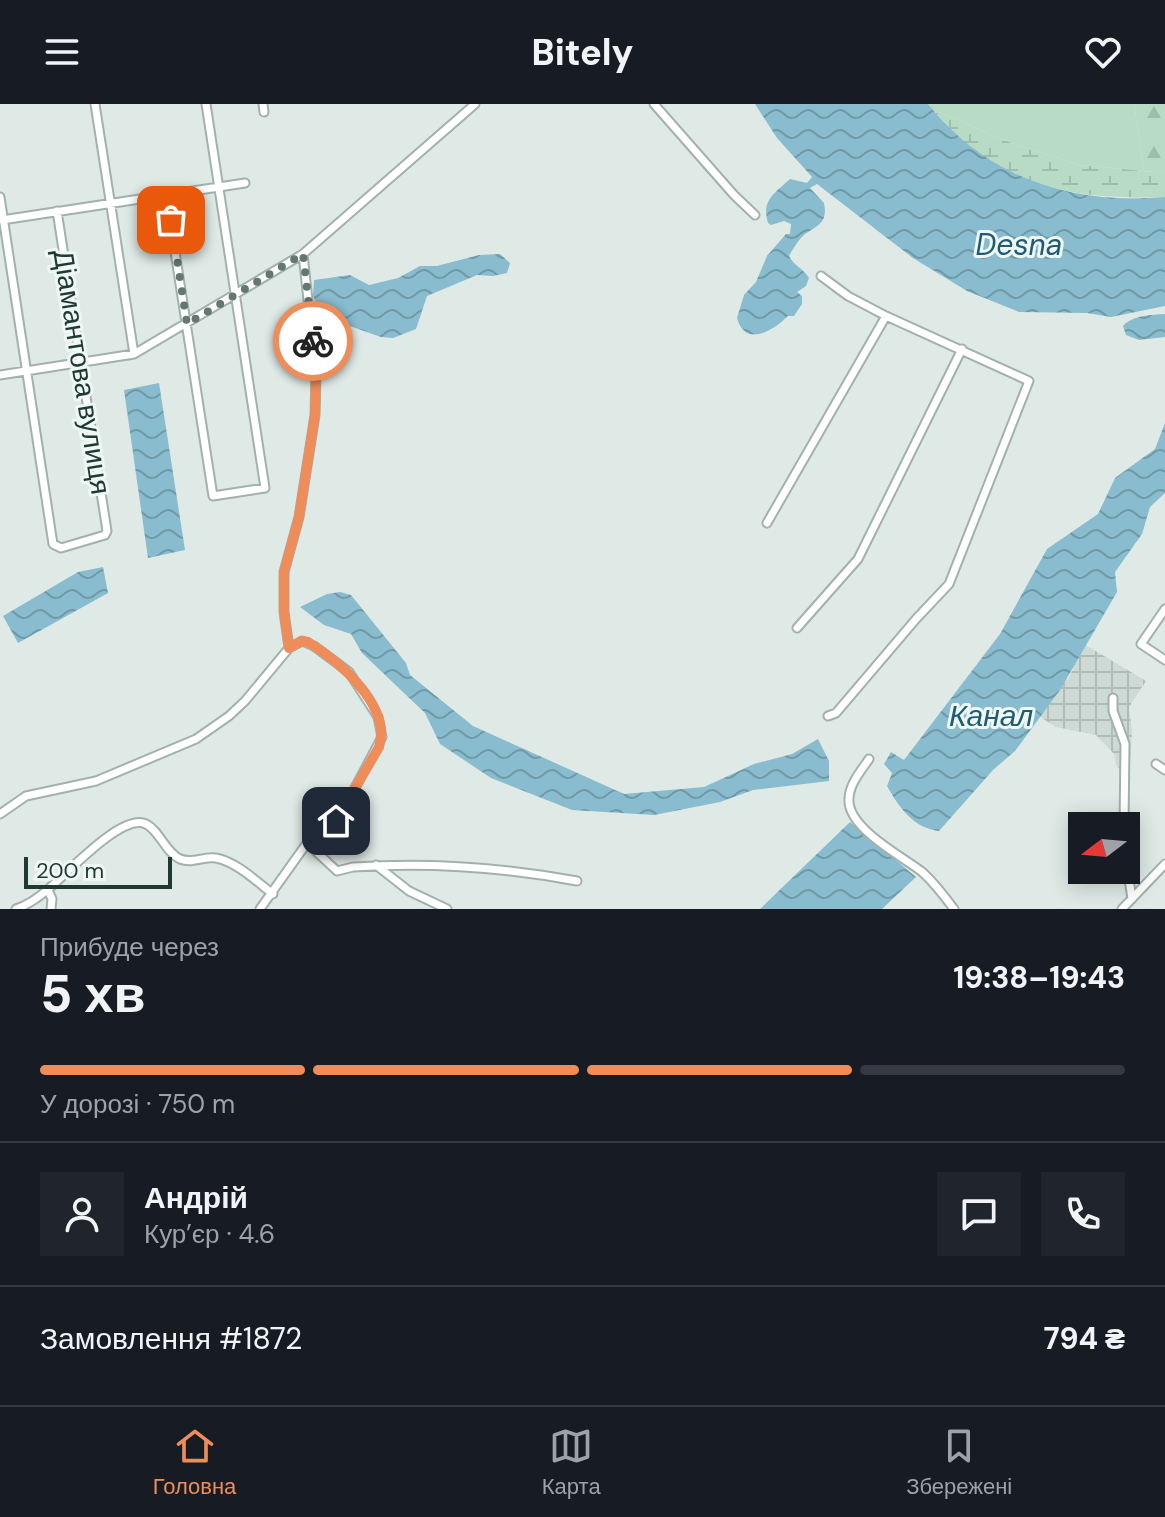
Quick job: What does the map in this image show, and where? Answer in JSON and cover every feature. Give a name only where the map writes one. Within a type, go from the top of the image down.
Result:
[{"type":"street","points":[[95,104],[134,354]]},
{"type":"street","points":[[166,194],[213,496],[265,488],[206,104]]},
{"type":"street","points":[[0,375],[134,354],[187,324],[303,254],[475,104]]},
{"type":"street","points":[[654,104],[755,215]]},
{"type":"street","points":[[2,220],[245,183]]},
{"type":"street","points":[[0,197],[26,371]]},
{"type":"street","name":"Діамантова вулиця","points":[[26,371],[53,544],[61,548],[106,533],[57,211]]},
{"type":"street","points":[[289,648],[284,612],[284,572],[299,517],[315,415],[316,374],[303,254]]},
{"type":"street","points":[[821,276],[848,296],[886,316],[1029,381],[949,584],[836,713],[828,716]]},
{"type":"street","points":[[767,523],[886,316]]},
{"type":"street","points":[[797,628],[858,559],[962,349]]},
{"type":"street","points":[[1165,609],[1141,644],[1165,660]]},
{"type":"street","points":[[0,814],[26,796],[96,781],[203,736],[245,701],[289,648],[302,641],[308,642],[349,672],[378,717],[382,737],[340,816],[307,843],[260,909]]},
{"type":"street","points":[[1113,698],[1113,711],[1125,744],[1124,812]]},
{"type":"street","points":[[869,759],[852,786],[848,800],[850,811],[862,828],[923,873],[954,909]]},
{"type":"street","points":[[1156,764],[1165,770]]},
{"type":"street","points":[[16,909],[48,890],[104,839],[128,826],[141,823],[149,826],[179,858],[198,861],[212,858],[226,862],[273,894]]},
{"type":"street","points":[[307,843],[337,871],[376,865],[449,864],[508,869],[577,881]]},
{"type":"street","points":[[1122,909],[1165,864]]},
{"type":"street","points":[[376,865],[409,891],[447,909]]},
{"type":"street","points":[[1130,884],[1132,899]]},
{"type":"street","points":[[48,890],[52,899],[51,909]]},
{"type":"shaded area","points":[[1084,644],[1146,681],[1129,707],[1132,732],[1129,773],[1122,772],[1116,765],[1114,754],[1096,735],[1056,727],[1015,701],[1039,662],[1068,680]]},
{"type":"green space","points":[[928,104],[1134,104],[1144,171],[1080,165],[1016,145],[932,109]]},
{"type":"green space","points":[[1134,104],[1165,104],[1165,173],[1144,171]]},
{"type":"green space","points":[[932,109],[1016,145],[1080,165],[1165,173],[1165,197],[1095,195],[1029,180],[978,154]]},
{"type":"water","name":"Desna","points":[[755,104],[928,104],[977,151],[1034,182],[1097,196],[1165,197],[1165,306],[1111,317],[1087,313],[1019,312],[967,291],[913,258],[817,184],[810,188],[824,203],[825,215],[818,226],[803,236],[789,256],[809,278],[806,286],[797,292],[802,296],[802,304],[794,316],[788,316],[767,331],[753,335],[746,332],[737,318],[744,295],[756,282],[767,256],[786,234],[790,234],[791,224],[784,221],[768,223],[768,203],[790,179],[807,183],[812,177],[777,138]]},
{"type":"water","points":[[500,254],[510,263],[507,273],[477,275],[427,296],[416,329],[393,338],[381,337],[321,316],[313,296],[314,280],[350,275],[369,285],[398,278],[420,266],[437,266],[479,255]]},
{"type":"water","points":[[1165,314],[1165,337],[1139,340],[1126,335],[1123,326],[1132,320]]},
{"type":"water","points":[[159,383],[185,550],[148,558],[124,390]]},
{"type":"water","name":"Канал","points":[[1165,423],[1165,493],[1150,507],[1142,534],[1115,572],[1117,592],[1060,690],[1015,751],[993,770],[939,831],[922,826],[902,809],[887,786],[892,773],[884,764],[891,752],[904,760],[1000,634],[1047,549],[1098,514],[1115,478],[1155,449]]},
{"type":"water","points":[[103,567],[108,593],[18,643],[3,616],[78,572]]},
{"type":"water","points":[[340,592],[351,595],[406,663],[410,675],[473,726],[624,794],[704,787],[754,764],[792,754],[818,739],[829,761],[829,781],[753,790],[720,802],[654,815],[572,810],[491,778],[440,744],[425,713],[362,653],[351,634],[324,625],[300,607],[327,594]]},
{"type":"water","points":[[850,822],[916,877],[882,909],[760,909]]},
{"type":"way so far","points":[[171,220],[187,324],[303,254],[313,341]]},
{"type":"route","points":[[313,341],[315,415],[299,517],[284,572],[284,612],[289,648],[302,641],[308,642],[349,672],[378,717],[382,737],[336,821]]}]
